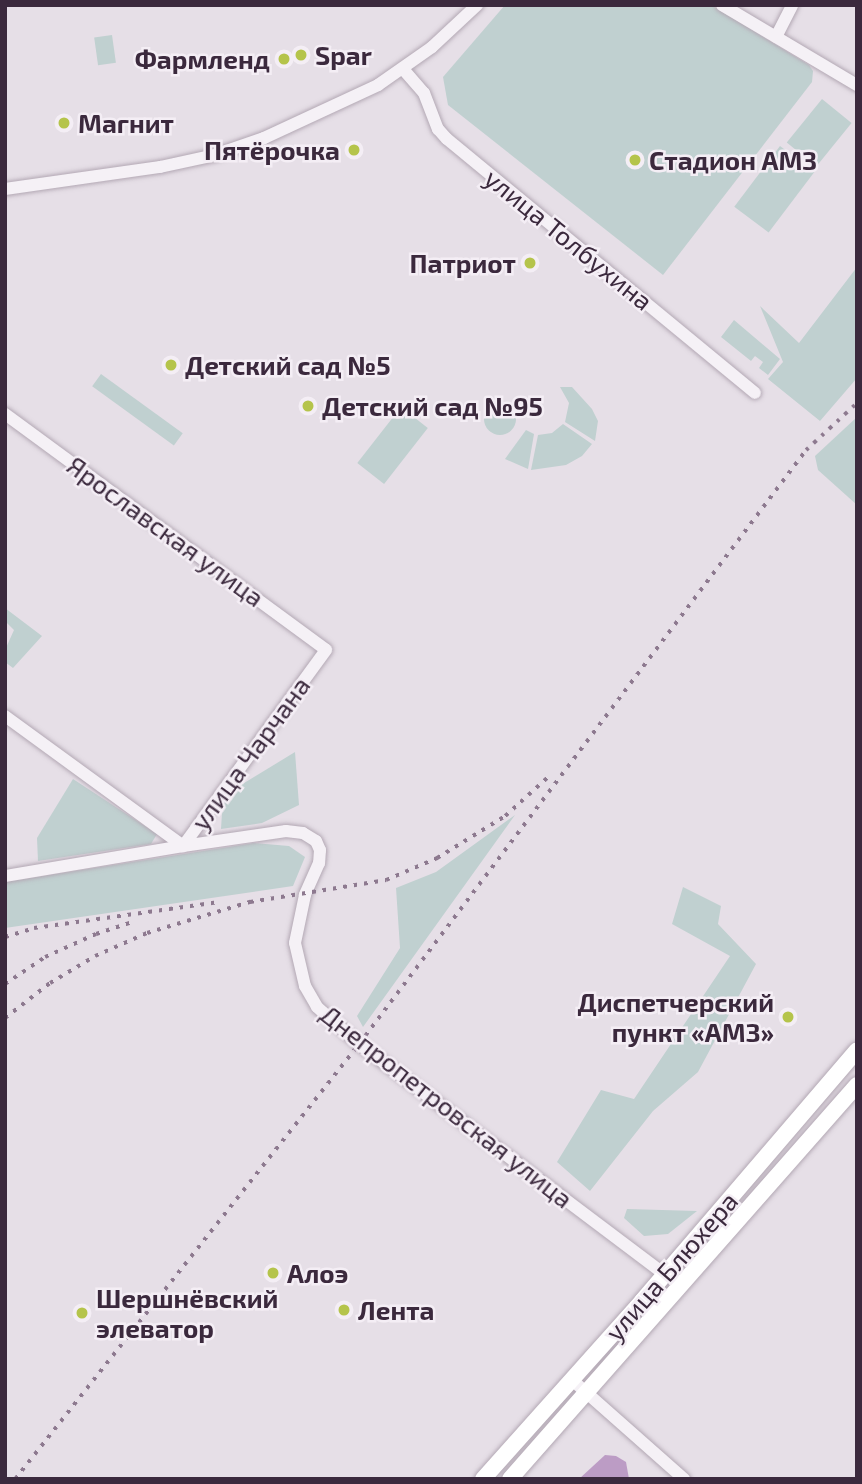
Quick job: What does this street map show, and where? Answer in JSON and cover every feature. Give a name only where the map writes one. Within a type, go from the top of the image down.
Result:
[{"type":"main road","name":"улица Блюхера","points":[[483,1479],[665,1275],[857,1050]]},
{"type":"main road","name":"улица Блюхера","points":[[510,1479],[588,1394],[679,1285],[857,1086]]},
{"type":"main road","points":[[665,1275],[679,1285]]},
{"type":"street","points":[[5,189],[160,167],[215,155],[336,107],[403,69],[477,5]]},
{"type":"street","points":[[722,5],[857,85]]},
{"type":"street","points":[[776,37],[792,5]]},
{"type":"street","name":"улица Толбухина","points":[[403,69],[424,93],[438,129],[447,139],[755,393]]},
{"type":"street","name":"Ярославская улица","points":[[5,414],[326,650]]},
{"type":"street","name":"улица Чарчана","points":[[5,876],[183,846],[217,795],[326,650]]},
{"type":"street","points":[[5,716],[183,846]]},
{"type":"street","name":"Днепропетровская улица","points":[[183,846],[286,831],[303,833],[316,841],[320,850],[318,863],[305,895],[295,943],[305,986],[317,1007],[359,1044],[665,1275]]},
{"type":"street","points":[[571,1379],[684,1479]]},
{"type":"shaded area","name":"Стадион АМЗ","points":[[505,5],[711,5],[809,65],[813,71],[812,82],[663,275],[448,105],[443,77]]},
{"type":"shaded area","points":[[112,35],[116,63],[98,65],[94,38]]},
{"type":"shaded area","points":[[822,99],[852,123],[816,166],[787,143]]},
{"type":"shaded area","points":[[780,146],[814,172],[769,233],[734,207]]},
{"type":"shaded area","points":[[857,267],[857,378],[820,421],[768,379],[783,362],[760,306],[799,343]]},
{"type":"shaded area","points":[[734,320],[780,359],[768,375],[759,368],[763,362],[755,356],[751,361],[721,337]]},
{"type":"shaded area","points":[[101,374],[183,433],[174,446],[92,386]]},
{"type":"shaded area","points":[[560,387],[572,387],[592,409],[598,421],[595,441],[565,422],[569,403]]},
{"type":"shaded area","points":[[500,403],[511,408],[516,419],[511,430],[500,435],[489,430],[484,419],[489,408]]},
{"type":"shaded area","points":[[401,407],[428,428],[384,484],[357,463]]},
{"type":"shaded area","points":[[857,417],[857,505],[818,470],[815,456]]},
{"type":"shaded area","points":[[563,424],[592,444],[582,456],[566,465],[531,470],[538,435],[552,433]]},
{"type":"shaded area","points":[[526,430],[534,434],[528,469],[505,459]]},
{"type":"shaded area","points":[[5,608],[42,636],[13,668],[5,662],[5,650],[14,630],[5,621]]},
{"type":"shaded area","points":[[295,752],[299,805],[262,823],[221,829],[223,796]]},
{"type":"shaded area","points":[[73,779],[157,834],[151,844],[38,861],[37,838]]},
{"type":"shaded area","points":[[515,815],[363,1027],[357,1016],[400,948],[396,888],[436,872]]},
{"type":"shaded area","points":[[254,843],[289,846],[305,857],[293,886],[5,928],[5,882]]},
{"type":"shaded area","points":[[683,887],[721,906],[718,924],[756,964],[698,1072],[653,1111],[590,1191],[557,1162],[601,1090],[634,1099],[730,956],[672,924]]},
{"type":"shaded area","points":[[627,1209],[697,1211],[668,1234],[644,1236],[624,1218]]},
{"type":"shaded area","points":[[605,1455],[616,1456],[626,1462],[629,1479],[579,1479]]},
{"type":"railway","points":[[15,1479],[359,1044],[806,450],[857,403]]},
{"type":"railway","points":[[5,1018],[50,983],[95,956],[147,933],[250,902],[386,880],[437,858],[505,816],[548,777]]},
{"type":"railway","points":[[5,937],[34,928],[219,902]]},
{"type":"railway","points":[[5,984],[45,957],[96,934],[135,921]]},
{"type":"place","name":"Spar","points":[[301,55]]},
{"type":"place","name":"Фармленд","points":[[284,59]]},
{"type":"place","name":"Магнит","points":[[64,123]]},
{"type":"place","name":"Пятёрочка","points":[[354,150]]},
{"type":"place","name":"Стадион АМЗ","points":[[635,160]]},
{"type":"place","name":"Патриот","points":[[530,263]]},
{"type":"place","name":"Детский сад №5","points":[[171,365]]},
{"type":"place","name":"Детский сад №95","points":[[308,406]]},
{"type":"place","name":"Диспетчерский пункт «АМЗ»","points":[[788,1017]]},
{"type":"place","name":"Алоэ","points":[[273,1273]]},
{"type":"place","name":"Лента","points":[[344,1310]]},
{"type":"place","name":"Шершнёвский элеватор","points":[[82,1313]]}]
